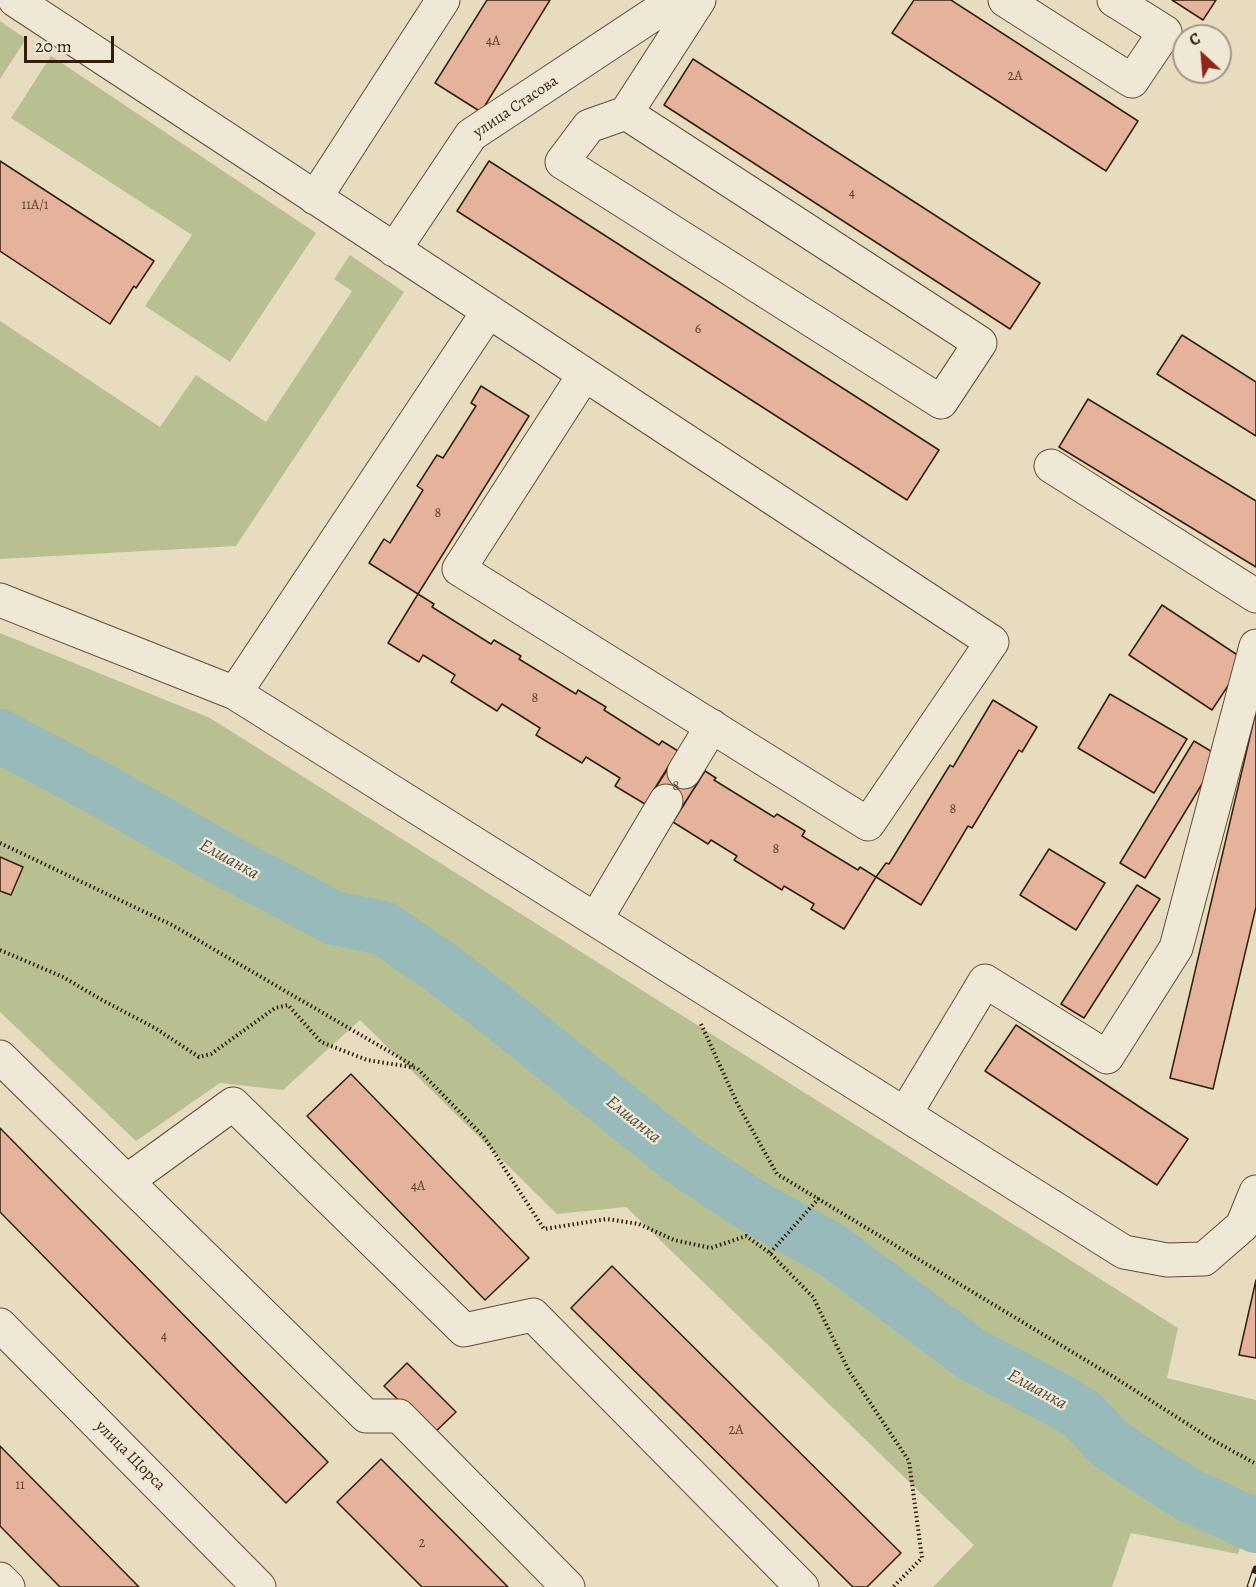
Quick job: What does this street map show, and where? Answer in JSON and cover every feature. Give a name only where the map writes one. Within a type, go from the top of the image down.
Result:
[{"type":"street","points":[[15,0],[992,642],[868,824],[459,569],[584,375]]},
{"type":"street","points":[[315,198],[443,0]]},
{"type":"street","name":"улица Стасова","points":[[393,250],[471,135],[675,0]]},
{"type":"street","points":[[626,113],[980,343],[941,402],[562,162],[589,126],[626,113],[699,0]]},
{"type":"street","points":[[1005,0],[1132,81],[1164,32],[1114,0]]},
{"type":"street","points":[[235,693],[488,312]]},
{"type":"street","points":[[1051,466],[1256,596]]},
{"type":"street","points":[[0,600],[235,693],[1124,1252],[1167,1260],[1204,1259],[1242,1226],[1256,1192]]},
{"type":"street","points":[[905,1114],[985,981],[1107,1057],[1176,948],[1256,646]]},
{"type":"street","points":[[684,772],[712,726]]},
{"type":"street","points":[[596,919],[666,801]]},
{"type":"street","points":[[0,1057],[366,1416],[399,1416],[568,1587]]},
{"type":"street","points":[[127,1181],[233,1104],[464,1330],[533,1315],[802,1587]]},
{"type":"street","name":"улица Щорса","points":[[0,1325],[239,1580]]},
{"type":"street","points":[[0,1579],[8,1587]]},
{"type":"path","points":[[0,843],[172,925],[417,1068],[484,1137],[544,1229],[607,1219],[639,1224],[674,1240],[711,1248],[746,1236],[770,1253],[813,1298],[849,1371],[909,1461],[922,1558],[893,1587]]},
{"type":"path","points":[[0,950],[63,977],[155,1028],[199,1057],[211,1054],[275,1008],[288,1005],[321,1042],[367,1060],[417,1068]]},
{"type":"path","points":[[698,1018],[738,1106],[777,1174],[1117,1379],[1211,1439],[1256,1464]]},
{"type":"path","points":[[770,1253],[819,1198]]},
{"type":"green space","points":[[0,21],[26,39],[0,79]]},
{"type":"green space","points":[[51,56],[316,233],[230,362],[145,306],[192,235],[11,118]]},
{"type":"green space","points":[[350,255],[404,292],[236,546],[0,559],[0,321],[160,427],[196,375],[266,422],[352,291],[334,279]]},
{"type":"green space","points":[[0,633],[210,718],[1178,1328],[1167,1378],[1256,1400],[1256,1500],[1238,1554],[1131,1533],[1112,1587],[933,1587],[974,1545],[626,1207],[557,1214],[360,1020],[283,1090],[220,1083],[136,1141],[0,1012]]},
{"type":"building","points":[[487,0],[550,0],[481,112],[435,83]]},
{"type":"building","points":[[914,0],[951,0],[1138,121],[1106,171],[892,33]]},
{"type":"building","points":[[1172,0],[1216,0],[1203,20]]},
{"type":"building","points":[[693,59],[1040,283],[1010,329],[664,105]]},
{"type":"building","points":[[0,161],[154,261],[136,288],[134,286],[110,324],[0,251]]},
{"type":"building","points":[[489,161],[939,450],[907,500],[457,211]]},
{"type":"building","points":[[1182,335],[1256,382],[1256,436],[1157,374]]},
{"type":"building","points":[[481,386],[529,416],[418,594],[369,563],[384,539],[390,543],[423,490],[417,486],[437,455],[443,458],[476,406],[471,403]]},
{"type":"building","points":[[1088,399],[1256,501],[1256,567],[1059,447]]},
{"type":"building","points":[[418,594],[434,604],[432,607],[491,644],[494,640],[521,656],[519,659],[576,694],[578,690],[606,707],[604,710],[659,745],[662,741],[678,751],[645,804],[615,786],[620,778],[586,757],[582,763],[536,735],[540,728],[502,704],[497,711],[451,682],[455,675],[423,655],[419,662],[388,643]]},
{"type":"building","points":[[1162,605],[1245,660],[1212,710],[1129,655]]},
{"type":"building","points":[[1110,694],[1187,739],[1154,793],[1078,748]]},
{"type":"building","points":[[993,700],[1037,727],[1022,752],[1019,750],[972,828],[968,826],[921,905],[876,877],[886,863],[889,864],[950,765],[953,767]]},
{"type":"building","points":[[1256,711],[1256,907],[1213,1089],[1170,1078]]},
{"type":"building","points":[[1194,741],[1219,756],[1145,878],[1120,863]]},
{"type":"building","points":[[671,764],[699,781],[680,810],[652,793]]},
{"type":"building","points":[[705,771],[716,778],[714,780],[774,817],[777,814],[805,831],[802,836],[858,870],[860,867],[876,877],[844,929],[811,909],[814,904],[784,886],[782,890],[734,860],[737,856],[711,840],[708,844],[673,822]]},
{"type":"building","points":[[1049,849],[1105,883],[1076,930],[1020,895]]},
{"type":"building","points":[[0,857],[23,867],[11,895],[0,891]]},
{"type":"building","points":[[1137,885],[1160,899],[1084,1018],[1061,1004]]},
{"type":"building","points":[[1016,1025],[1188,1139],[1157,1185],[985,1071]]},
{"type":"building","points":[[351,1074],[529,1258],[485,1300],[307,1116]]},
{"type":"building","points":[[0,1128],[328,1462],[286,1503],[0,1212]]},
{"type":"building","points":[[612,1266],[901,1553],[867,1587],[853,1587],[571,1308]]},
{"type":"building","points":[[1256,1280],[1256,1358],[1239,1355]]},
{"type":"building","points":[[407,1363],[456,1412],[433,1434],[384,1386]]},
{"type":"building","points":[[0,1446],[139,1587],[60,1587],[0,1526]]},
{"type":"building","points":[[381,1459],[508,1587],[422,1587],[337,1502]]},
{"type":"waterway","name":"Елшанка","points":[[0,736],[334,918],[383,928],[440,967],[500,1013],[683,1160],[754,1207],[832,1250],[971,1354],[1083,1415],[1109,1443],[1141,1465],[1189,1495],[1256,1526]]},
{"type":"railway","points":[[1250,1587],[1256,1569]]}]
